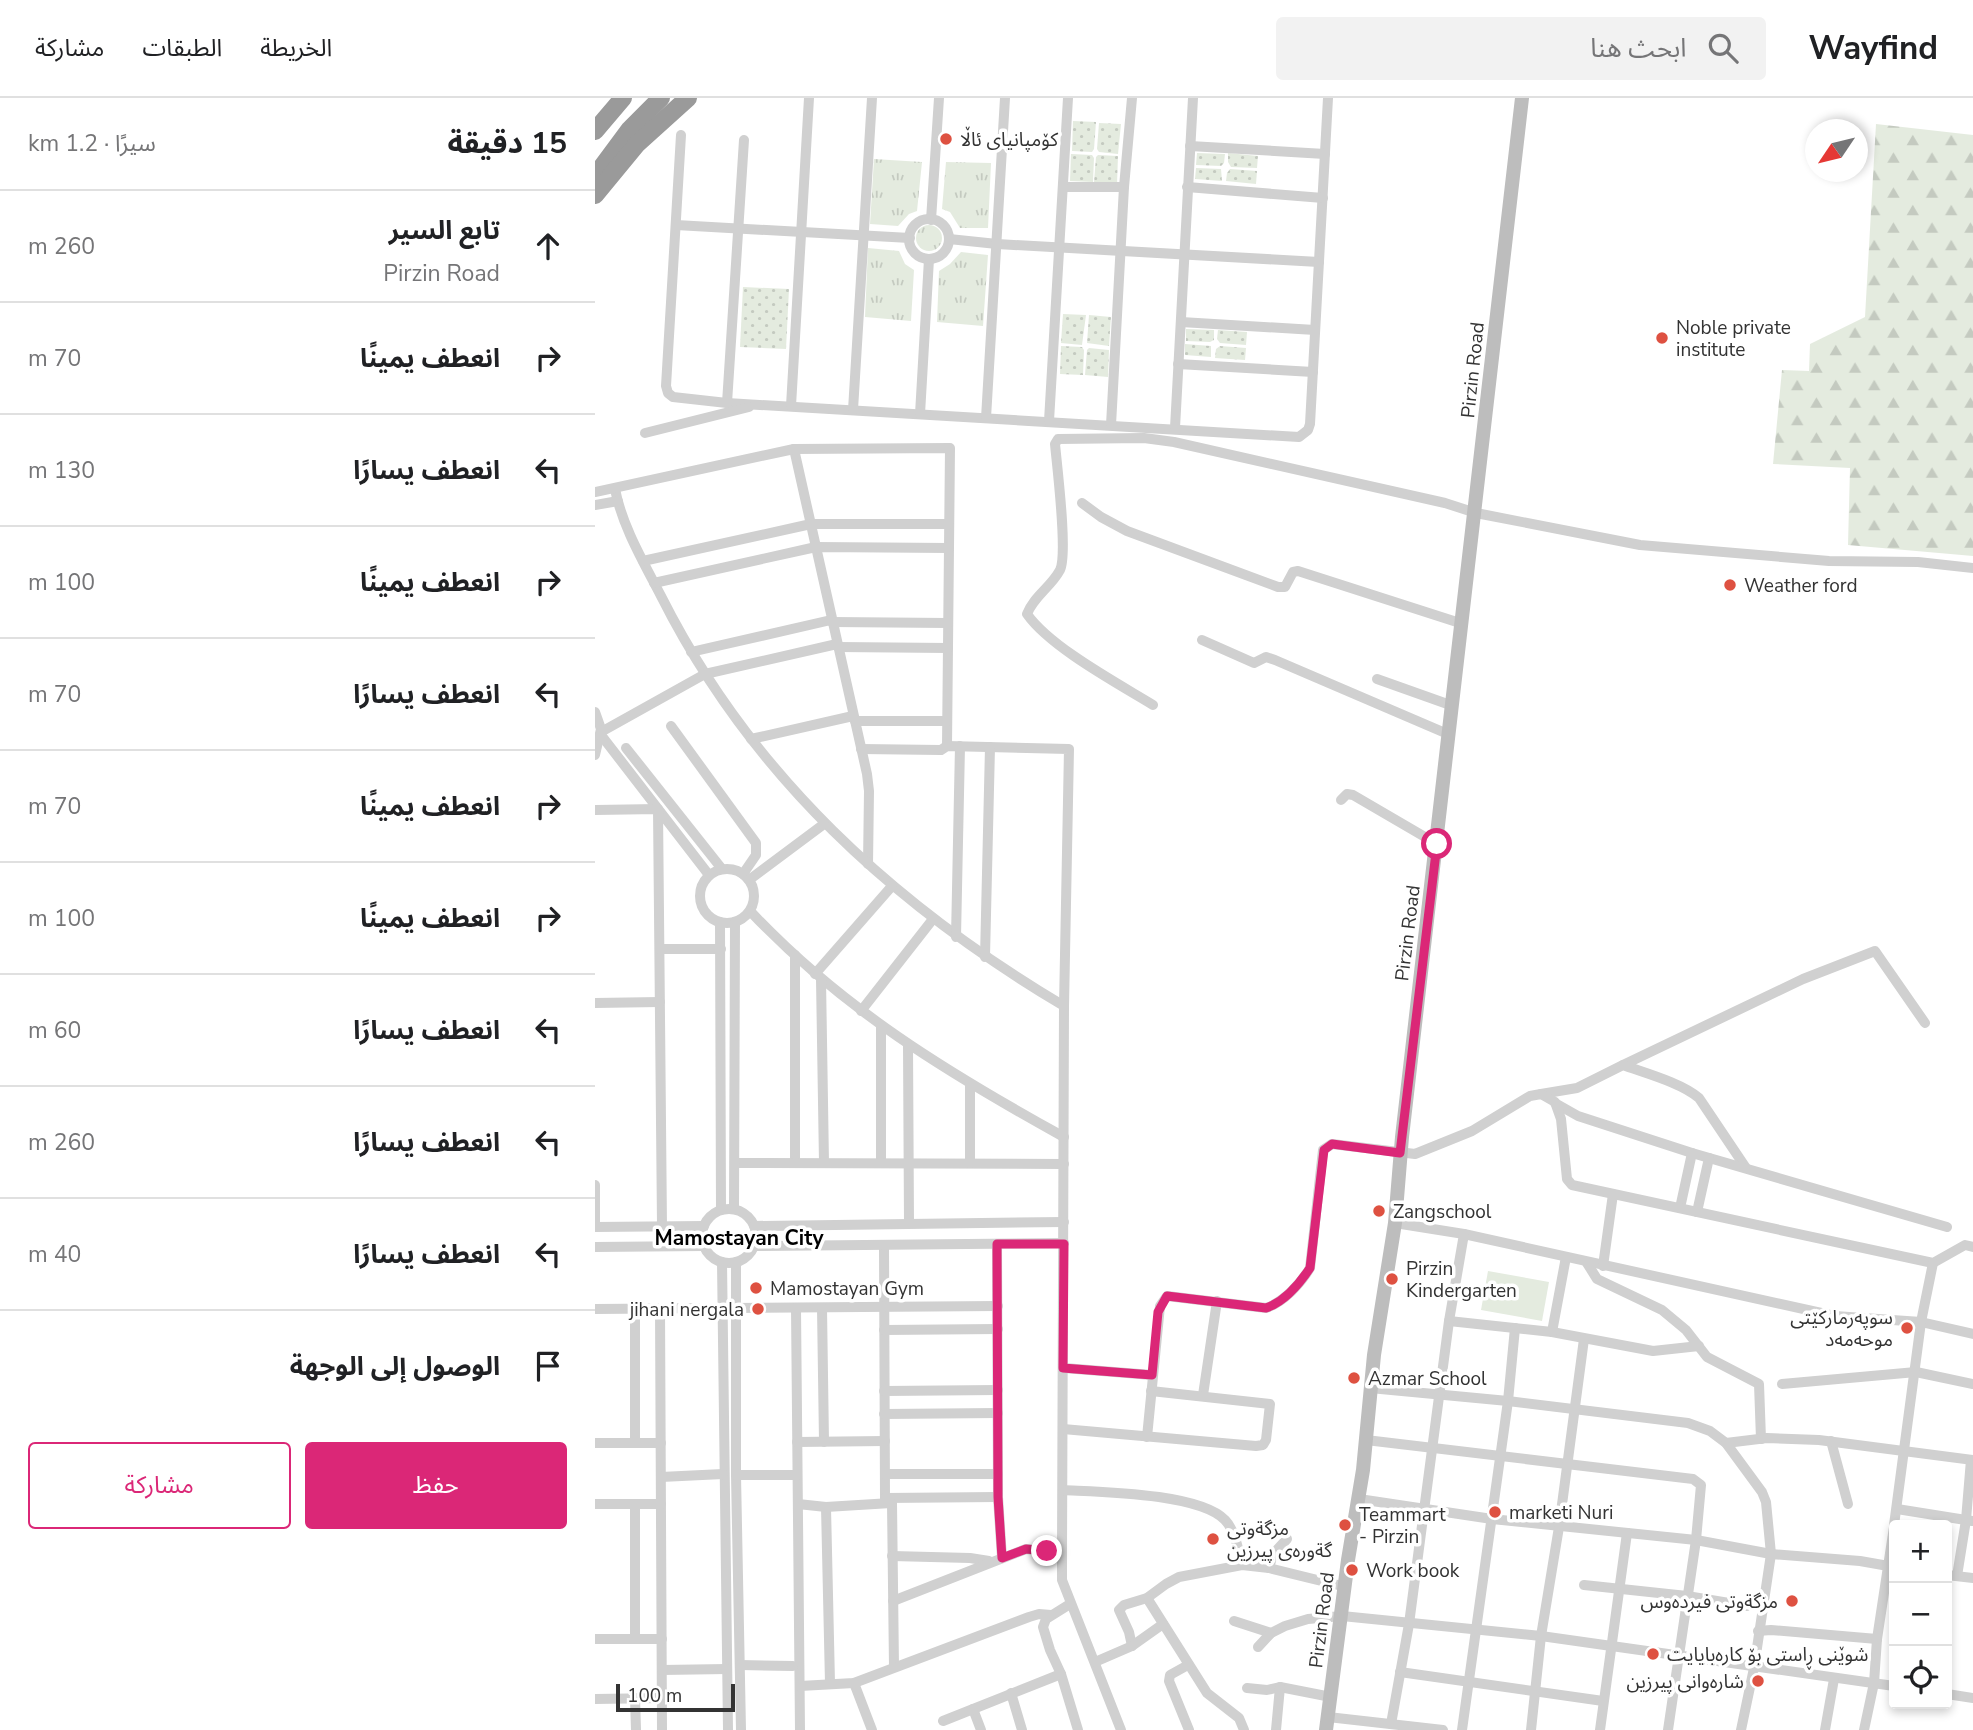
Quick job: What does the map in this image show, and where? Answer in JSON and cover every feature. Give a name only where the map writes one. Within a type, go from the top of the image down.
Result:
[{"type":"highway","points":[[595,131],[623,98]]},
{"type":"highway","points":[[595,176],[630,129],[661,98]]},
{"type":"highway","points":[[595,195],[637,144],[688,98]]},
{"type":"street","points":[[792,406],[809,98]]},
{"type":"street","points":[[853,410],[872,98]]},
{"type":"street","points":[[931,220],[939,98]]},
{"type":"street","points":[[986,418],[1005,98]]},
{"type":"street","points":[[1049,421],[1068,98]]},
{"type":"street","points":[[1111,425],[1124,187],[1132,98]]},
{"type":"street","points":[[1175,428],[1193,98]]},
{"type":"street","points":[[681,135],[666,390],[673,397],[727,403],[1299,437],[1308,430],[1310,424],[1328,98]]},
{"type":"street","name":"Pirzin Road","points":[[1327,1724],[1350,1547],[1359,1499],[1370,1388],[1395,1223],[1400,1153],[1522,98]]},
{"type":"street","points":[[727,403],[744,140]]},
{"type":"street","points":[[1190,146],[1325,154]]},
{"type":"street","points":[[1063,187],[1124,187]]},
{"type":"street","points":[[1187,187],[1323,198]]},
{"type":"street","points":[[931,220],[946,228],[949,239],[945,251],[929,259],[917,255],[910,238],[916,224],[931,220]]},
{"type":"street","points":[[676,225],[910,238]]},
{"type":"street","points":[[949,239],[1059,248],[1319,262]]},
{"type":"street","points":[[920,414],[929,259]]},
{"type":"street","points":[[1181,322],[1315,330]]},
{"type":"street","points":[[1178,364],[1313,372]]},
{"type":"street","points":[[645,433],[755,404],[762,405]]},
{"type":"street","points":[[1153,705],[1054,642],[1036,627],[1027,614],[1032,602],[1046,589],[1061,568],[1061,519],[1055,444],[1058,439],[1144,438],[1174,442],[1445,503],[1476,513],[1640,545],[1829,561],[1918,562],[1973,568]]},
{"type":"street","points":[[595,492],[795,449],[950,448],[947,746]]},
{"type":"street","points":[[795,449],[869,791],[868,864]]},
{"type":"street","points":[[615,489],[643,561],[691,652],[751,739],[824,824],[892,886],[955,937],[1064,1006]]},
{"type":"street","points":[[595,505],[618,502]]},
{"type":"street","points":[[1081,503],[1127,531],[1278,587],[1285,587],[1293,572],[1298,571],[1463,624]]},
{"type":"street","points":[[643,561],[811,524],[949,524]]},
{"type":"street","points":[[654,583],[816,547],[949,548]]},
{"type":"street","points":[[691,652],[832,621],[948,623]]},
{"type":"street","points":[[1202,640],[1254,663],[1266,657],[1275,660],[1450,735]]},
{"type":"street","points":[[601,734],[705,674],[837,645],[948,648]]},
{"type":"street","points":[[1377,679],[1453,706]]},
{"type":"street","points":[[595,712],[601,723],[595,755]]},
{"type":"street","points":[[751,739],[854,719],[947,721]]},
{"type":"street","points":[[671,726],[756,843],[757,855],[746,877]]},
{"type":"street","points":[[601,734],[709,875]]},
{"type":"street","points":[[861,749],[941,750],[947,746],[1069,749],[1064,1006],[1063,1490],[1060,1566],[1070,1604],[1121,1730]]},
{"type":"street","points":[[955,937],[960,746]]},
{"type":"street","points":[[985,957],[990,747]]},
{"type":"street","points":[[626,748],[722,869]]},
{"type":"street","points":[[1341,800],[1347,794],[1353,795],[1437,844]]},
{"type":"street","points":[[595,810],[658,809]]},
{"type":"street","points":[[658,809],[662,1226]]},
{"type":"street","points":[[746,877],[824,824]]},
{"type":"street","points":[[722,869],[731,869],[746,877],[754,896],[750,911],[743,918],[735,922],[720,922],[705,912],[700,900],[701,888],[709,875],[722,869]]},
{"type":"street","points":[[824,1163],[818,977],[892,886]]},
{"type":"street","points":[[750,911],[818,977],[881,1027],[970,1084],[1064,1137]]},
{"type":"street","points":[[861,1011],[933,919]]},
{"type":"street","points":[[720,922],[722,1210]]},
{"type":"street","points":[[734,1209],[735,922]]},
{"type":"street","points":[[660,949],[720,949]]},
{"type":"street","points":[[1147,1437],[1158,1312],[1167,1296],[1266,1308],[1274,1305],[1303,1279],[1310,1268],[1324,1150],[1332,1144],[1415,1154],[1472,1131],[1530,1096],[1577,1088],[1803,979],[1875,951],[1925,1023]]},
{"type":"street","points":[[795,956],[795,1163]]},
{"type":"street","points":[[595,1003],[660,1002]]},
{"type":"street","points":[[881,1027],[881,1163]]},
{"type":"street","points":[[908,1045],[909,1224]]},
{"type":"street","points":[[1623,1065],[1694,1093],[1746,1168]]},
{"type":"street","points":[[969,1163],[970,1084]]},
{"type":"street","points":[[1541,1094],[1578,1116],[1692,1153],[1947,1227]]},
{"type":"street","points":[[1555,1102],[1561,1119],[1567,1178],[1572,1185],[1933,1263],[1965,1245],[1973,1247]]},
{"type":"street","points":[[1680,1208],[1692,1153]]},
{"type":"street","points":[[1697,1212],[1709,1158]]},
{"type":"street","points":[[735,1163],[1064,1164]]},
{"type":"street","points":[[595,1185],[595,1227],[704,1226]]},
{"type":"street","points":[[1602,1266],[1613,1194]]},
{"type":"street","points":[[734,1209],[745,1213],[754,1226],[754,1246],[746,1257],[736,1262],[722,1262],[712,1257],[704,1246],[704,1226],[709,1217],[722,1210],[734,1209]]},
{"type":"street","points":[[754,1226],[1064,1222]]},
{"type":"street","points":[[1395,1223],[1464,1234],[1835,1316],[1921,1322],[1973,1334]]},
{"type":"street","points":[[1391,1724],[1409,1624],[1449,1321],[1464,1234]]},
{"type":"street","points":[[997,1244],[998,1497],[1002,1558]]},
{"type":"street","points":[[754,1246],[1064,1244]]},
{"type":"street","points":[[884,1245],[885,1474],[892,1556],[894,1667]]},
{"type":"street","points":[[595,1247],[704,1246]]},
{"type":"street","points":[[1552,1332],[1566,1257]]},
{"type":"street","points":[[722,1262],[728,1730]]},
{"type":"street","points":[[736,1262],[736,1475],[741,1730]]},
{"type":"street","points":[[1587,1263],[1597,1279],[1662,1310],[1686,1330],[1715,1363],[1759,1384],[1761,1438]]},
{"type":"street","points":[[1895,1520],[1921,1322],[1933,1263]]},
{"type":"street","points":[[1203,1395],[1217,1301]]},
{"type":"street","points":[[735,1308],[998,1306]]},
{"type":"street","points":[[595,1308],[722,1308]]},
{"type":"street","points":[[635,1308],[635,1443]]},
{"type":"street","points":[[660,1308],[662,1730]]},
{"type":"street","points":[[796,1308],[800,1730]]},
{"type":"street","points":[[822,1308],[824,1441]]},
{"type":"street","points":[[1449,1321],[1552,1332],[1653,1351],[1699,1346]]},
{"type":"street","points":[[1462,1730],[1508,1401],[1515,1328]]},
{"type":"street","points":[[884,1330],[998,1329]]},
{"type":"street","points":[[1531,1730],[1541,1636],[1559,1527],[1584,1339]]},
{"type":"street","points":[[1063,1368],[1152,1375]]},
{"type":"street","points":[[1782,1384],[1916,1372],[1973,1384]]},
{"type":"street","points":[[1370,1388],[1508,1401],[1688,1423],[1710,1431],[1726,1443],[1762,1492],[1766,1502],[1770,1553],[1741,1730]]},
{"type":"street","points":[[884,1391],[998,1390]]},
{"type":"street","points":[[1063,1429],[1263,1445],[1266,1440],[1270,1404],[1151,1391]]},
{"type":"street","points":[[884,1414],[998,1413]]},
{"type":"street","points":[[1726,1443],[1761,1438],[1831,1441],[1972,1460],[1970,1520],[1952,1576],[1973,1578]]},
{"type":"street","points":[[1366,1440],[1698,1481],[1700,1485],[1696,1540],[1668,1730]]},
{"type":"street","points":[[797,1442],[885,1441]]},
{"type":"street","points":[[1831,1441],[1848,1504]]},
{"type":"street","points":[[595,1443],[661,1443]]},
{"type":"street","points":[[723,1448],[736,1448]]},
{"type":"street","points":[[885,1474],[998,1474]]},
{"type":"street","points":[[661,1477],[723,1475]]},
{"type":"street","points":[[736,1475],[797,1475]]},
{"type":"street","points":[[1063,1490],[1161,1497],[1210,1510],[1224,1519],[1233,1530],[1241,1565]]},
{"type":"street","points":[[798,1504],[826,1507],[888,1500],[998,1497]]},
{"type":"street","points":[[1359,1499],[1492,1519],[1696,1540],[1770,1553],[1860,1561],[1889,1566]]},
{"type":"street","points":[[595,1504],[661,1504]]},
{"type":"street","points":[[635,1504],[635,1639]]},
{"type":"street","points":[[826,1507],[830,1683]]},
{"type":"street","points":[[1896,1509],[1970,1520]]},
{"type":"street","points":[[1600,1730],[1627,1533]]},
{"type":"street","points":[[1269,1568],[1273,1554],[1287,1539]]},
{"type":"street","points":[[893,1601],[1026,1549],[1047,1551]]},
{"type":"street","points":[[892,1556],[970,1558],[990,1562]]},
{"type":"street","points":[[1132,1646],[1119,1610],[1124,1605],[1147,1598],[1179,1577],[1241,1565],[1269,1568],[1346,1587]]},
{"type":"street","points":[[1864,1730],[1874,1683],[1877,1639],[1889,1581]]},
{"type":"street","points":[[1584,1585],[1687,1596],[1747,1606]]},
{"type":"street","points":[[1147,1598],[1207,1693],[1240,1718],[1244,1730]]},
{"type":"street","points":[[1070,1604],[1051,1615],[1043,1623],[1043,1627],[1050,1650],[1062,1674],[1078,1730]]},
{"type":"street","points":[[800,1686],[854,1683],[1029,1617],[1051,1615]]},
{"type":"street","points":[[1258,1647],[1271,1633],[1285,1626],[1308,1619],[1342,1616],[1541,1636],[1889,1685]]},
{"type":"street","points":[[1234,1621],[1271,1633]]},
{"type":"street","points":[[1095,1662],[1132,1646],[1163,1625]]},
{"type":"street","points":[[1758,1632],[1771,1630],[1877,1639]]},
{"type":"street","points":[[595,1639],[662,1639]]},
{"type":"street","points":[[740,1665],[793,1665]]},
{"type":"street","points":[[1188,1665],[1170,1675],[1169,1681],[1188,1730]]},
{"type":"street","points":[[662,1670],[727,1669]]},
{"type":"street","points":[[1399,1672],[1603,1702]]},
{"type":"street","points":[[943,1721],[1062,1674]]},
{"type":"street","points":[[1825,1730],[1833,1679]]},
{"type":"street","points":[[854,1683],[872,1730]]},
{"type":"street","points":[[1247,1688],[1267,1690],[1280,1687],[1331,1697]]},
{"type":"street","points":[[1276,1730],[1280,1687]]},
{"type":"street","points":[[1011,1693],[1022,1730]]},
{"type":"street","points":[[1952,1695],[1973,1698]]},
{"type":"street","points":[[635,1698],[636,1730]]},
{"type":"street","points":[[595,1699],[662,1698]]},
{"type":"street","points":[[973,1709],[981,1730]]},
{"type":"street","points":[[1327,1724],[1391,1724],[1443,1730]]},
{"type":"green space","points":[[1073,121],[1096,122],[1092,152],[1072,151]]},
{"type":"green space","points":[[1099,123],[1121,124],[1118,154],[1099,152],[1097,149]]},
{"type":"green space","points":[[1876,124],[1973,135],[1973,556],[1848,545],[1850,468],[1773,464],[1782,370],[1809,371],[1810,344],[1865,317]]},
{"type":"green space","points":[[1197,153],[1225,154],[1224,163],[1221,166],[1196,165]]},
{"type":"green space","points":[[1228,153],[1258,156],[1257,168],[1231,167]]},
{"type":"green space","points":[[1071,154],[1092,155],[1093,182],[1070,181]]},
{"type":"green space","points":[[1098,155],[1118,156],[1117,184],[1094,182]]},
{"type":"green space","points":[[874,159],[922,162],[917,211],[909,214],[898,226],[870,224]]},
{"type":"green space","points":[[946,162],[991,163],[988,228],[960,228],[950,212],[942,209]]},
{"type":"green space","points":[[1196,168],[1221,169],[1222,181],[1195,179]]},
{"type":"green space","points":[[1230,169],[1257,171],[1256,184],[1226,181]]},
{"type":"green space","points":[[929,225],[938,229],[942,238],[938,247],[929,251],[920,247],[916,238],[920,229]]},
{"type":"green space","points":[[868,248],[899,251],[905,264],[914,270],[911,321],[865,317]]},
{"type":"green space","points":[[961,252],[988,255],[983,326],[937,322],[939,271]]},
{"type":"green space","points":[[743,287],[789,289],[786,349],[740,347]]},
{"type":"green space","points":[[1063,314],[1086,315],[1082,345],[1061,343]]},
{"type":"green space","points":[[1089,315],[1111,317],[1109,346],[1087,343]]},
{"type":"green space","points":[[1186,329],[1214,330],[1214,340],[1186,341]]},
{"type":"green space","points":[[1218,330],[1247,332],[1246,345],[1220,343],[1217,339]]},
{"type":"green space","points":[[1185,344],[1211,346],[1211,357],[1185,355]]},
{"type":"green space","points":[[1061,346],[1082,347],[1083,375],[1060,374]]},
{"type":"green space","points":[[1220,346],[1246,348],[1245,360],[1215,358],[1216,349]]},
{"type":"green space","points":[[1089,348],[1109,350],[1108,377],[1085,375]]},
{"type":"green space","points":[[1488,1271],[1549,1282],[1542,1321],[1481,1310]]},
{"type":"place","name":"کۆمپانیای ئاڵا","points":[[946,139]]},
{"type":"place","name":"Noble private institute","points":[[1662,338]]},
{"type":"place","name":"Weather ford","points":[[1730,585]]},
{"type":"place","name":"Zangschool","points":[[1379,1211]]},
{"type":"place","name":"Pirzin Kindergarten","points":[[1392,1279]]},
{"type":"place","name":"Mamostayan Gym","points":[[756,1288]]},
{"type":"place","name":"jihani nergala","points":[[758,1309]]},
{"type":"place","name":"سوپەرمارکێتی موحەمەد","points":[[1907,1328]]},
{"type":"place","name":"Azmar School","points":[[1354,1378]]},
{"type":"place","name":"marketi Nuri","points":[[1495,1512]]},
{"type":"place","name":"Teammart - Pirzin","points":[[1345,1525]]},
{"type":"place","name":"مزگةوتی گةورەی پیرزین","points":[[1213,1539]]},
{"type":"place","name":"Work book","points":[[1352,1570]]},
{"type":"place","name":"مزگةوتی فیردەوس","points":[[1792,1601]]},
{"type":"place","name":"شوێنی ڕاستی بۆ کارەبایایت","points":[[1653,1654]]},
{"type":"place","name":"شارەوانی پیرزین","points":[[1758,1681]]},
{"type":"district","name":"Mamostayan City","points":[[739,1238]]},
{"type":"route","points":[[1047,1551],[1026,1549],[1002,1558],[998,1497],[997,1244],[1064,1244],[1063,1368],[1152,1375],[1158,1312],[1167,1296],[1266,1308],[1287,1294],[1310,1268],[1324,1150],[1332,1144],[1400,1153],[1437,844]]}]
